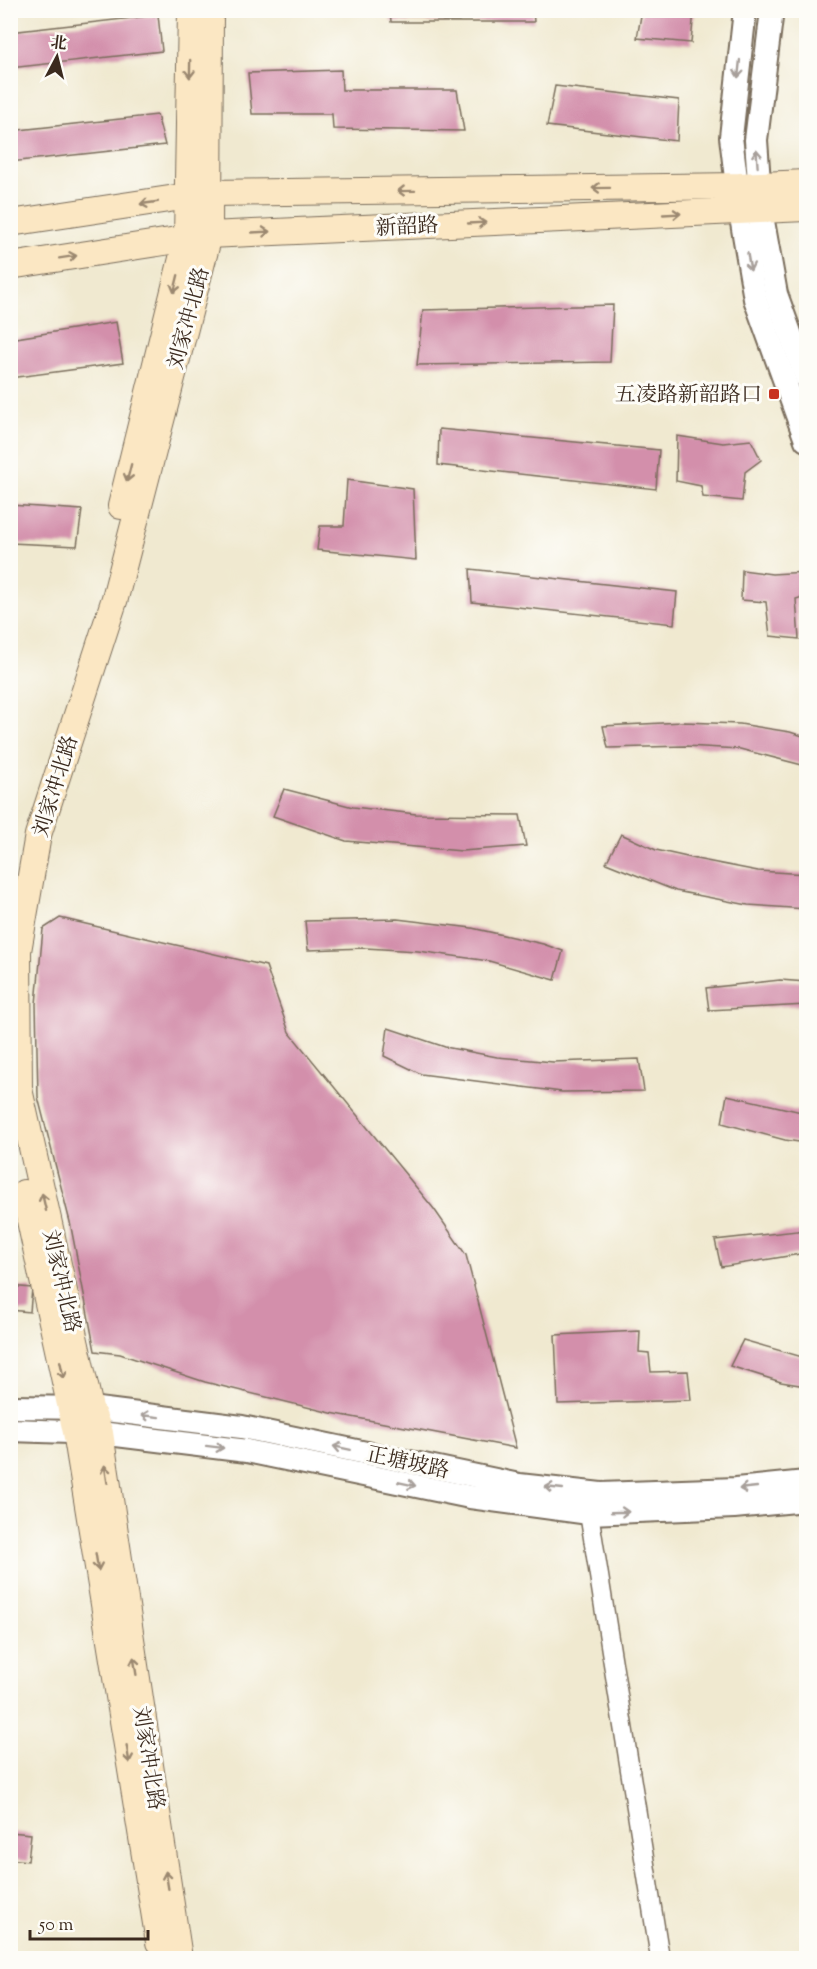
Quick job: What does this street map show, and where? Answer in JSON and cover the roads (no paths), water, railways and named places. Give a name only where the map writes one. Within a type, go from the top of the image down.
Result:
[{"type":"main road","name":"刘家冲北路","points":[[191,10],[199,195]]},
{"type":"main road","name":"刘家冲北路","points":[[179,1959],[84,1420],[19,1089],[18,951],[38,835],[115,598],[198,236],[210,10]]},
{"type":"main road","name":"新韶路","points":[[10,266],[198,236],[750,198],[807,183]]},
{"type":"main road","name":"新韶路","points":[[10,223],[199,195],[750,198],[807,208]]},
{"type":"main road","name":"刘家冲北路","points":[[10,898],[22,831],[99,593],[198,236]]},
{"type":"main road","name":"刘家冲北路","points":[[10,1128],[84,1420],[162,1959]]},
{"type":"street","points":[[745,10],[731,136],[776,294],[807,377]]},
{"type":"street","points":[[772,10],[750,198],[755,299],[807,440]]},
{"type":"street","name":"正塘坡路","points":[[10,1407],[247,1451],[471,1497],[589,1513],[734,1507],[807,1500]]},
{"type":"street","name":"正塘坡路","points":[[10,1430],[84,1420],[242,1428],[519,1485],[601,1494],[736,1490],[807,1482]]},
{"type":"street","points":[[589,1513],[660,1959]]},
{"type":"place","name":"五凌路新韶路口","points":[[774,394]]}]
